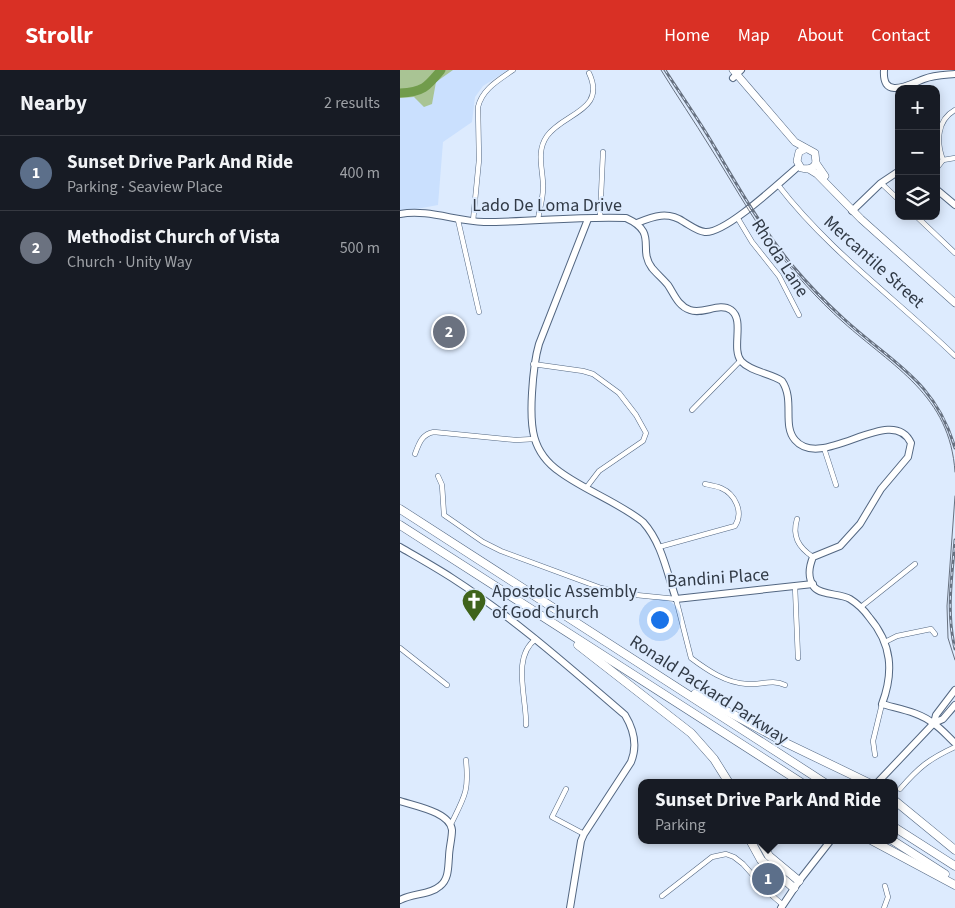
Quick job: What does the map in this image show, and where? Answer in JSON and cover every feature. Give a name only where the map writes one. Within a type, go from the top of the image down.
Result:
[{"type":"highway","name":"Ronald Packard Parkway","points":[[400,509],[819,779]]},
{"type":"highway","name":"Ronald Packard Parkway","points":[[400,525],[796,779]]},
{"type":"highway","points":[[547,620],[691,733],[714,759],[726,779]]},
{"type":"highway","points":[[636,661],[786,743],[861,779]]},
{"type":"highway","points":[[898,803],[955,850]]},
{"type":"highway","points":[[898,830],[955,866]]},
{"type":"highway","points":[[752,844],[761,860],[794,888]]},
{"type":"highway","points":[[762,844],[769,856],[799,881]]},
{"type":"highway","points":[[878,844],[955,885]]},
{"type":"highway","points":[[898,844],[955,881]]},
{"type":"main road","points":[[727,70],[736,73],[795,142],[815,153],[816,163],[821,171],[853,209],[955,297]]},
{"type":"main road","points":[[736,73],[794,146],[798,154],[797,161],[799,166],[818,174],[955,303]]},
{"type":"main road","points":[[798,154],[806,149]]},
{"type":"main road","points":[[809,169],[816,163]]},
{"type":"street","points":[[473,221],[479,160],[479,101],[485,92],[513,70]]},
{"type":"street","points":[[884,70],[886,84],[890,88],[897,89],[930,77],[955,74]]},
{"type":"street","points":[[538,220],[543,189],[540,156],[544,142],[553,129],[582,110],[588,103],[594,93],[594,82],[589,73]]},
{"type":"street","points":[[943,160],[940,150],[941,124],[944,118],[955,110]]},
{"type":"street","points":[[600,218],[603,152]]},
{"type":"street","points":[[940,164],[943,160],[955,158]]},
{"type":"street","points":[[637,223],[665,214],[673,216],[695,229],[706,232],[717,230],[778,186],[799,166]]},
{"type":"street","points":[[853,209],[895,173]]},
{"type":"street","points":[[881,183],[895,196]]},
{"type":"street","name":"Mercantile Street","points":[[778,186],[840,254],[924,326],[955,356]]},
{"type":"street","points":[[940,192],[955,205]]},
{"type":"street","name":"Lado De Loma Drive","points":[[400,214],[414,212],[473,221],[626,218],[637,223],[646,235],[650,266],[668,286],[682,306],[697,312],[725,308],[731,310],[734,314],[737,328],[737,350],[741,360]]},
{"type":"street","name":"Rhoda Lane","points":[[737,217],[752,242],[778,276],[799,314]]},
{"type":"street","points":[[588,219],[538,344],[533,364],[530,416],[534,439],[552,466],[643,522],[650,530],[659,547],[676,599],[691,658],[718,676],[739,683],[777,681],[786,684]]},
{"type":"street","points":[[458,220],[479,312]]},
{"type":"street","points":[[920,220],[955,253]]},
{"type":"street","points":[[692,410],[741,360],[753,368],[782,381],[789,396],[788,417],[793,436],[805,448],[824,448],[892,428],[904,433],[911,443],[908,457],[881,489],[860,524],[840,546],[813,557],[809,567],[809,575],[815,588],[822,592],[848,598],[861,607],[876,626],[885,642],[890,676],[873,740],[875,755]]},
{"type":"street","points":[[533,364],[593,374],[619,393],[631,407],[646,433],[643,441],[599,471],[586,488]]},
{"type":"street","points":[[415,454],[423,437],[428,433],[434,432],[516,440],[534,439]]},
{"type":"street","points":[[824,448],[836,485]]},
{"type":"street","name":"Bandini Place","points":[[438,476],[442,484],[444,515],[483,542],[501,551],[601,588],[626,594],[676,599],[812,584]]},
{"type":"street","points":[[659,547],[735,526],[740,511],[737,504],[722,489],[705,484]]},
{"type":"street","points":[[796,518],[794,527],[796,538],[800,546],[813,557]]},
{"type":"street","points":[[400,547],[453,578],[536,639],[625,715],[634,731],[634,754],[631,762],[581,841],[570,908]]},
{"type":"street","points":[[861,607],[915,564]]},
{"type":"street","points":[[795,586],[798,658]]},
{"type":"street","points":[[885,642],[904,634],[931,629],[935,634]]},
{"type":"street","points":[[526,725],[522,660],[526,648],[536,639]]},
{"type":"street","points":[[400,648],[446,685]]},
{"type":"street","points":[[934,723],[936,715],[955,690]]},
{"type":"street","points":[[882,704],[913,713],[934,723],[955,743]]},
{"type":"street","points":[[881,779],[934,723],[943,719],[955,705]]},
{"type":"street","points":[[900,789],[924,764],[935,756],[955,748]]},
{"type":"street","points":[[400,900],[417,893],[432,891],[441,886],[446,879],[452,832],[451,824],[466,793],[468,775],[466,760]]},
{"type":"street","points":[[566,789],[552,817],[584,834]]},
{"type":"street","points":[[400,801],[441,815],[451,824]]},
{"type":"street","points":[[662,896],[712,857],[726,854],[743,864],[784,907],[794,888],[828,844]]},
{"type":"street","points":[[884,908],[888,897],[885,886]]},
{"type":"shaded area","points":[[400,70],[508,70],[483,86],[475,97],[472,122],[443,142],[438,205],[400,212]]},
{"type":"green space","points":[[400,70],[453,70],[436,82],[432,104],[424,107],[414,97],[400,98]]},
{"type":"waterway","points":[[400,93],[424,88],[441,70]]},
{"type":"tram line","points":[[661,70],[756,222],[781,256],[824,304],[899,369],[931,403],[942,422],[951,445],[955,472]]},
{"type":"tram line","points":[[955,496],[947,606],[948,638],[955,660]]},
{"type":"railway","points":[[665,70],[750,206],[780,250],[830,306],[910,374],[924,389],[936,405],[955,448]]},
{"type":"railway","points":[[955,540],[950,608],[955,649]]},
{"type":"place","name":"Methodist Church of Vista","points":[[449,332]]},
{"type":"place","name":"Apostolic Assembly of God Church","points":[[474,622]]},
{"type":"place","name":"Sunset Drive Park And Ride","points":[[768,879]]}]
